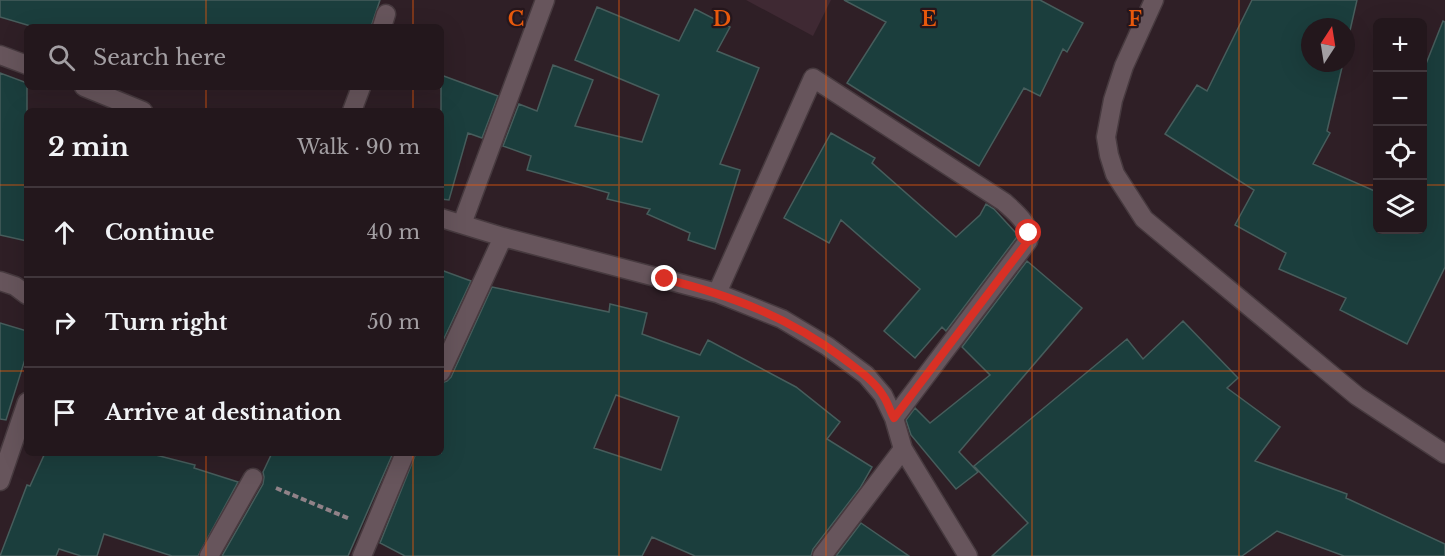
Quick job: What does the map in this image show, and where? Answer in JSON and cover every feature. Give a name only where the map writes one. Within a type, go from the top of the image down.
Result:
[{"type":"street","points":[[462,224],[545,0]]},
{"type":"street","points":[[1154,0],[1124,66],[1113,100],[1106,137],[1115,174],[1144,219],[1357,396],[1445,454]]},
{"type":"street","points":[[0,55],[24,64]]},
{"type":"street","points":[[717,292],[813,78],[1004,202],[1026,224],[1029,233],[1028,241],[894,418]]},
{"type":"street","points":[[91,90],[136,108]]},
{"type":"street","points":[[353,108],[360,90]]},
{"type":"street","points":[[444,219],[502,237],[717,292],[782,319],[827,346],[866,375],[883,395],[894,418],[903,449],[968,556]]},
{"type":"street","points":[[444,365],[502,237]]},
{"type":"street","points":[[0,281],[15,286],[24,293]]},
{"type":"street","points":[[0,481],[24,411]]},
{"type":"street","points":[[822,556],[903,449]]},
{"type":"street","points":[[362,556],[404,456]]},
{"type":"street","points":[[209,556],[253,478]]},
{"type":"path","points":[[253,478],[374,530]]},
{"type":"shaded area","points":[[746,0],[831,0],[813,36]]},
{"type":"building","points":[[0,0],[380,0],[372,24],[24,24],[0,17]]},
{"type":"building","points":[[844,0],[1040,0],[1083,23],[1067,52],[1063,49],[1040,96],[1024,88],[979,166],[847,83],[886,22]]},
{"type":"building","points":[[1252,0],[1357,0],[1353,18],[1301,18],[1301,72],[1341,72],[1327,131],[1330,133],[1313,164],[1373,190],[1373,234],[1427,234],[1427,61],[1443,21],[1445,22],[1445,267],[1407,344],[1340,310],[1346,298],[1279,269],[1286,253],[1235,225],[1254,190],[1165,134],[1197,85],[1207,91]]},
{"type":"building","points":[[597,7],[679,41],[695,9],[730,27],[717,51],[759,68],[720,164],[740,170],[715,249],[688,240],[690,233],[647,214],[650,209],[607,199],[609,193],[527,170],[531,156],[503,146],[519,104],[537,111],[553,65],[593,80],[575,126],[642,142],[659,95],[575,60]]},
{"type":"building","points":[[0,73],[24,82],[24,90],[27,90],[27,108],[24,108],[24,240],[0,235]]},
{"type":"building","points":[[444,76],[498,96],[482,138],[468,133],[449,200],[444,199],[444,108],[441,108]]},
{"type":"building","points":[[831,133],[875,158],[872,163],[956,237],[980,215],[986,204],[994,209],[1016,233],[1017,237],[946,331],[942,327],[915,358],[884,331],[920,289],[841,220],[829,243],[784,218]]},
{"type":"building","points":[[1027,261],[1082,308],[959,452],[978,472],[956,489],[911,435],[906,420],[915,408],[930,423],[990,375],[962,347]]},
{"type":"building","points":[[444,271],[471,281],[444,339]]},
{"type":"building","points":[[492,287],[609,312],[610,304],[647,313],[642,334],[700,355],[708,340],[796,387],[840,422],[827,439],[872,467],[860,488],[813,549],[811,556],[695,556],[652,537],[642,556],[405,556],[380,543],[415,456],[444,456],[444,382],[451,377]],"holes":[[[616,395],[679,417],[661,470],[594,448]]]},
{"type":"building","points":[[1183,321],[1238,378],[1227,388],[1280,427],[1255,461],[1347,494],[1346,498],[1445,544],[1445,556],[1344,556],[1277,531],[1242,556],[992,556],[1028,523],[974,466],[1127,339],[1143,359]]},
{"type":"building","points":[[0,323],[24,330],[24,363],[6,420],[0,419]]},
{"type":"building","points":[[44,456],[160,456],[195,465],[194,468],[238,482],[198,556],[172,556],[104,534],[97,556],[81,556],[59,549],[56,556],[0,556],[27,485],[30,486]]},
{"type":"building","points":[[271,456],[392,456],[348,556],[222,556],[263,484],[263,472]]},
{"type":"building","points":[[861,523],[909,556],[836,556]]},
{"type":"route","points":[[665,279],[717,292],[782,319],[827,346],[866,375],[883,395],[894,418],[1028,241],[1029,233]]}]
